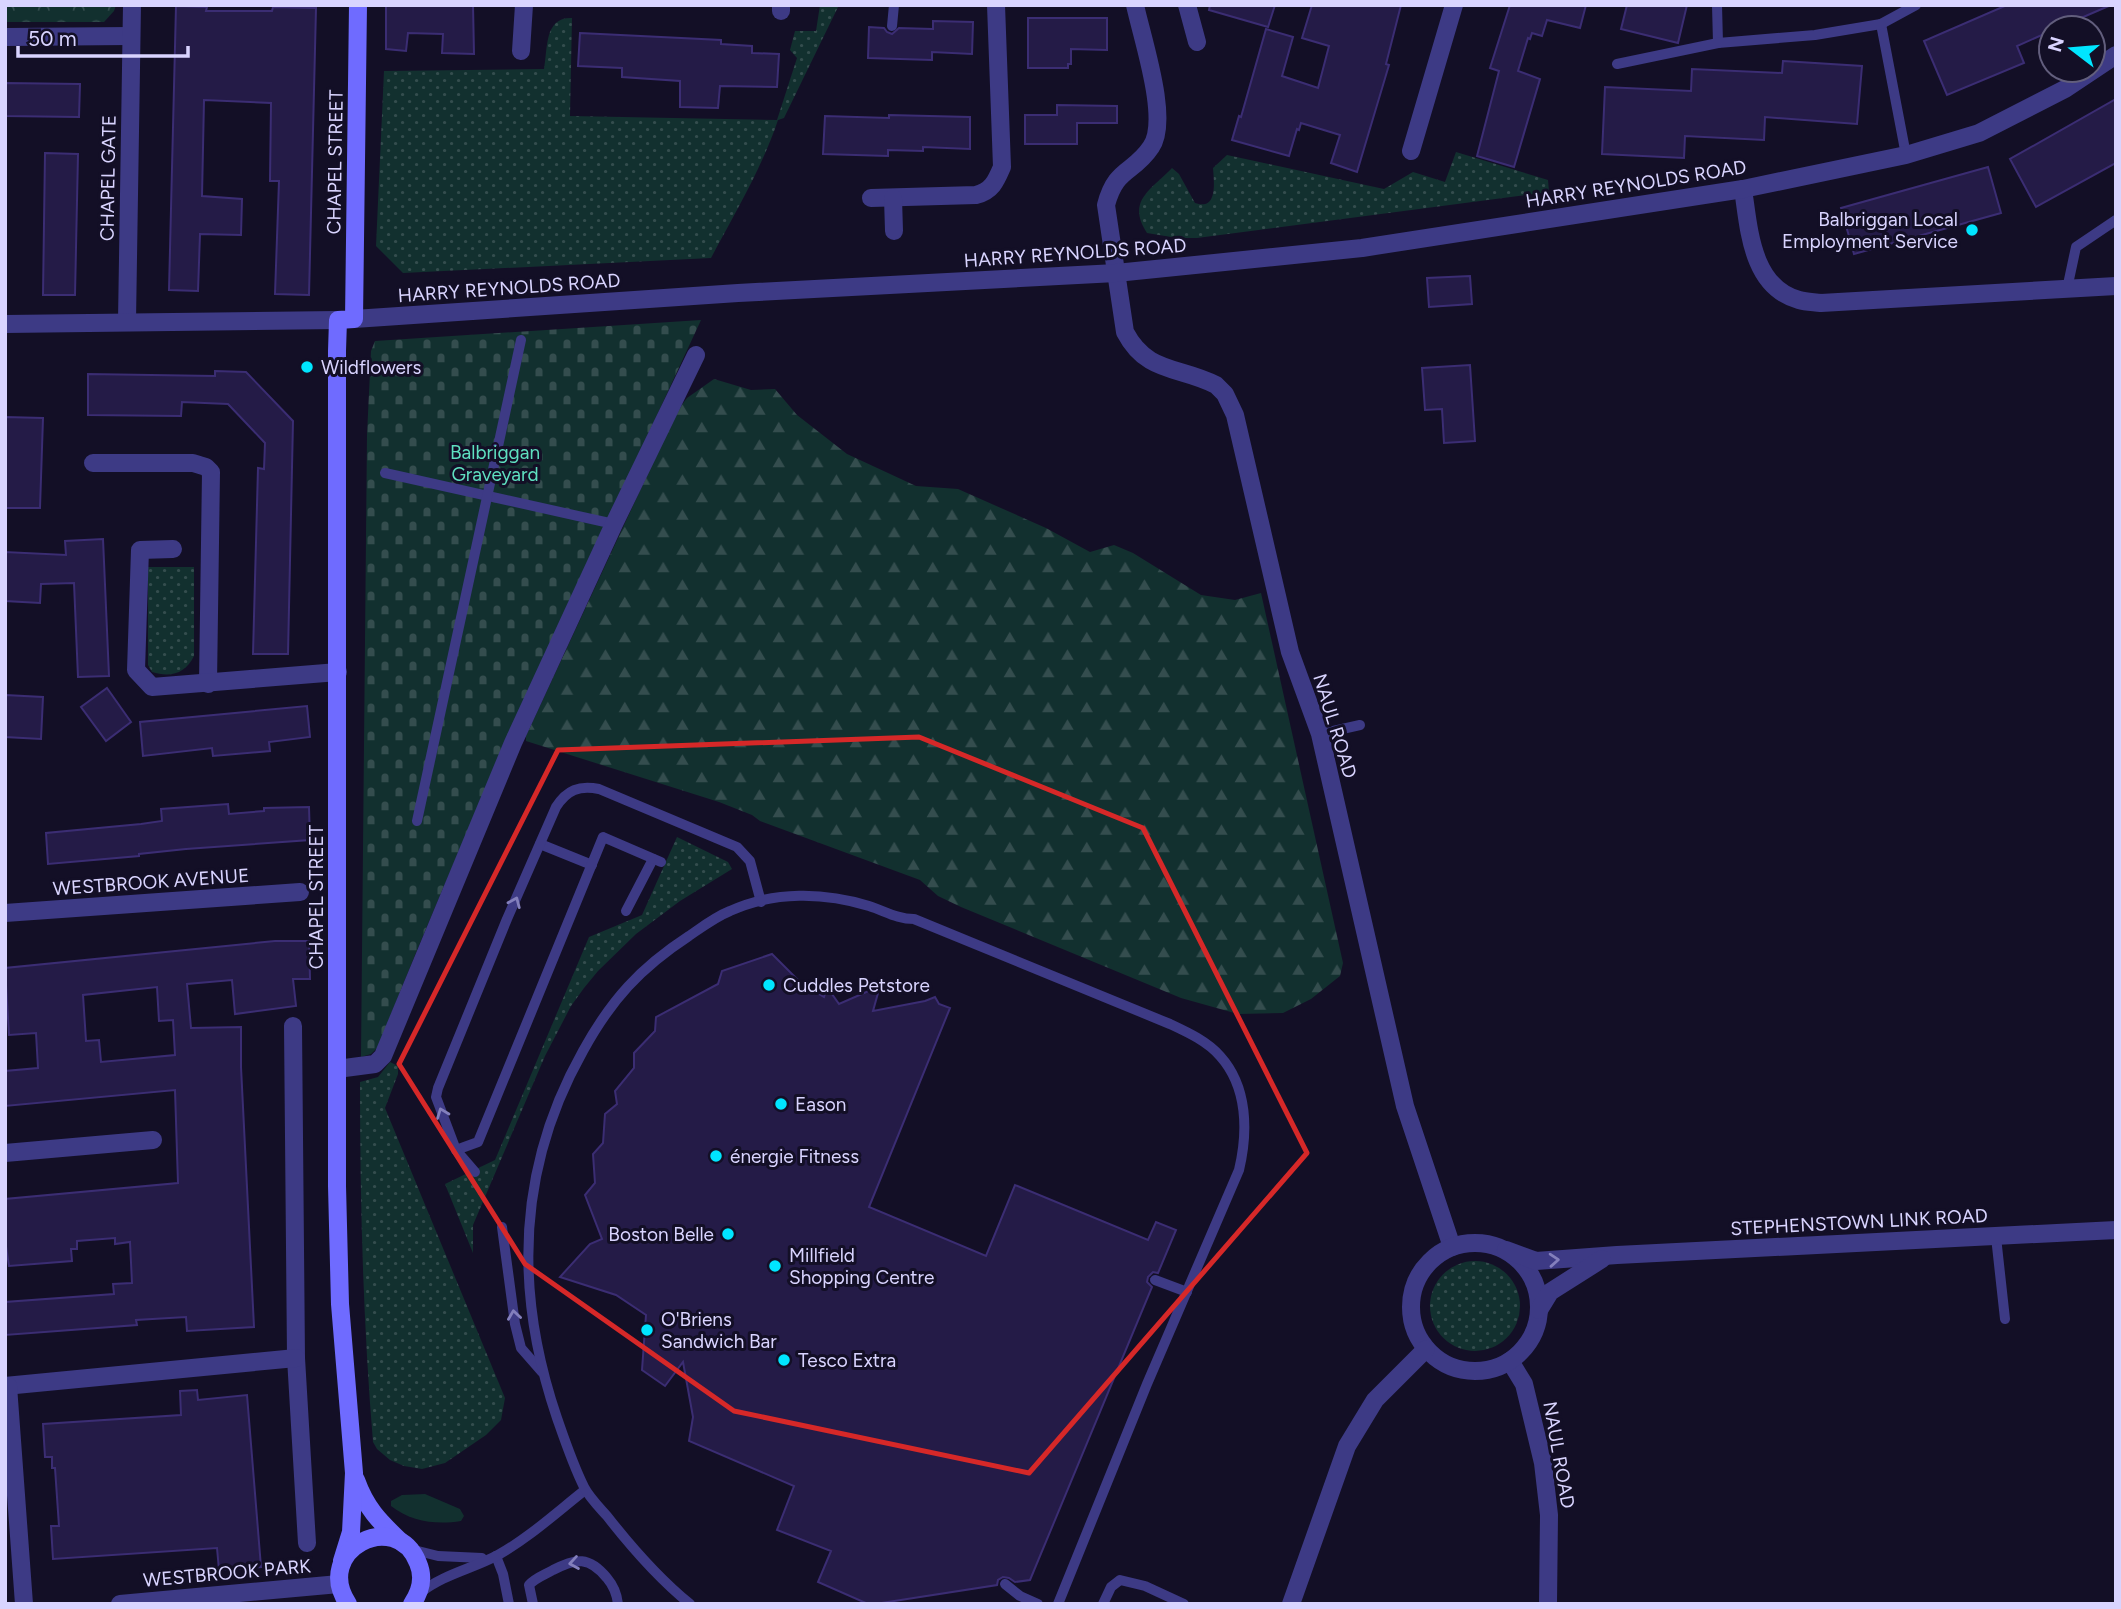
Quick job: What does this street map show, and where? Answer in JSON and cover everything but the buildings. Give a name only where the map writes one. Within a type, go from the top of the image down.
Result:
[{"type":"main road","name":"CHAPEL STREET","points":[[339,1584],[351,1532],[354,1473],[340,1304],[337,1069],[338,672],[346,319],[358,5]]},
{"type":"main road","name":"CHAPEL STREET","points":[[354,1473],[364,1501],[376,1518],[405,1546]]},
{"type":"main road","points":[[342,1562],[349,1550],[360,1541],[388,1537],[405,1546],[420,1568],[421,1583],[415,1599]]},
{"type":"main road","points":[[339,1584],[348,1604]]},
{"type":"street","name":"CHAPEL GATE","points":[[127,321],[132,5]]},
{"type":"street","points":[[521,51],[524,5]]},
{"type":"street","points":[[872,198],[976,195],[986,192],[996,182],[1002,167],[996,5]]},
{"type":"street","points":[[1116,273],[1106,205],[1110,191],[1117,177],[1141,160],[1151,148],[1160,124],[1135,5]]},
{"type":"street","points":[[1187,5],[1197,42]]},
{"type":"street","points":[[1411,150],[1454,5]]},
{"type":"street","points":[[5,37],[131,36]]},
{"type":"street","name":"HARRY REYNOLDS ROAD","points":[[5,324],[346,319],[738,293],[1116,273],[1362,248],[1743,189],[1906,155],[1979,133],[2065,89],[2116,55]]},
{"type":"street","points":[[1743,189],[1754,253],[1763,273],[1778,288],[1797,300],[1821,303],[2116,286]]},
{"type":"street","points":[[893,198],[894,231]]},
{"type":"street","name":"NAUL ROAD","points":[[1116,273],[1125,332],[1133,348],[1145,359],[1216,385],[1231,405],[1290,652],[1320,734],[1405,1106],[1452,1247]]},
{"type":"street","points":[[337,1069],[375,1064],[383,1056],[513,743],[696,355]]},
{"type":"street","points":[[93,463],[193,463],[206,467],[211,472],[208,684]]},
{"type":"street","points":[[173,549],[140,550],[136,670],[152,687],[338,672]]},
{"type":"street","name":"WESTBROOK AVENUE","points":[[5,913],[300,892]]},
{"type":"street","points":[[293,1026],[296,1358],[307,1543]]},
{"type":"street","points":[[5,1153],[153,1139]]},
{"type":"street","name":"STEPHENSTOWN LINK ROAD","points":[[1506,1250],[1536,1261],[2116,1230]]},
{"type":"street","points":[[1470,1242],[1489,1244],[1506,1250],[1520,1261],[1531,1275],[1537,1292],[1537,1325],[1531,1339],[1510,1361],[1481,1371],[1465,1371],[1451,1367],[1426,1349],[1416,1334],[1411,1317],[1415,1282],[1424,1267],[1436,1255],[1452,1247],[1470,1242]]},
{"type":"street","name":"STEPHENSTOWN LINK ROAD","points":[[1539,1310],[1550,1292],[1605,1257]]},
{"type":"street","points":[[1291,1604],[1347,1446],[1375,1400],[1426,1349]]},
{"type":"street","points":[[24,1604],[7,1386],[296,1358]]},
{"type":"street","name":"NAUL ROAD","points":[[1510,1361],[1524,1384],[1543,1463],[1549,1515],[1548,1604]]},
{"type":"street","name":"WESTBROOK PARK","points":[[120,1604],[339,1584]]},
{"type":"lane","points":[[892,26],[894,5]]},
{"type":"lane","points":[[1717,5],[1718,43]]},
{"type":"lane","points":[[1617,64],[1718,43],[1815,35],[1881,24],[1916,5]]},
{"type":"lane","points":[[1881,24],[1906,155]]},
{"type":"lane","points":[[2067,289],[2076,247],[2116,220]]},
{"type":"lane","points":[[417,821],[521,340]]},
{"type":"lane","points":[[385,473],[614,524]]},
{"type":"lane","points":[[1320,734],[1360,725]]},
{"type":"lane","points":[[475,1172],[457,1150],[436,1097],[438,1088],[540,844],[564,796],[585,786],[599,789],[737,847],[750,861],[761,902]]},
{"type":"lane","points":[[457,1150],[478,1142],[603,837],[657,860],[626,911]]},
{"type":"lane","points":[[540,844],[592,865]]},
{"type":"lane","points":[[684,1602],[644,1560],[585,1490],[569,1452],[544,1374],[531,1317],[528,1227],[539,1160],[556,1103],[594,1030],[632,979],[664,952],[730,911],[780,897],[829,895],[903,919],[914,919],[1170,1024],[1219,1054],[1238,1089],[1245,1122],[1245,1143],[1239,1170],[1058,1604]]},
{"type":"lane","points":[[502,1227],[515,1324],[521,1348],[544,1374]]},
{"type":"lane","points":[[1996,1237],[2005,1319]]},
{"type":"lane","points":[[1154,1280],[1186,1292]]},
{"type":"lane","points":[[415,1599],[443,1577],[494,1557],[522,1540],[585,1490]]},
{"type":"lane","points":[[405,1546],[438,1556],[494,1557]]},
{"type":"lane","points":[[494,1557],[503,1574],[509,1604]]},
{"type":"lane","points":[[533,1604],[529,1585],[533,1580],[568,1562],[579,1561],[588,1562],[599,1569],[610,1582],[618,1604]]},
{"type":"lane","points":[[1103,1604],[1111,1587],[1120,1580],[1146,1586],[1184,1604]]},
{"type":"lane","points":[[1005,1584],[1020,1596],[1038,1604]]},
{"type":"highlighted area","points":[[919,737],[1143,828],[1307,1153],[1029,1473],[734,1411],[525,1264],[399,1064],[558,750]]},
{"type":"green space","points":[[5,5],[116,5],[104,22],[5,22]]},
{"type":"green space","points":[[820,5],[839,5],[784,118],[778,120],[756,173],[711,258],[403,273],[376,246],[384,71],[544,69],[552,28],[563,19],[572,18],[570,116],[777,120],[797,58],[790,50],[795,31],[816,31]]},
{"type":"green space","points":[[1456,152],[1548,180],[1549,192],[1197,238],[1147,233],[1141,222],[1139,212],[1144,197],[1172,168],[1179,174],[1195,203],[1208,203],[1213,194],[1213,168],[1227,155],[1384,189],[1413,172],[1445,182]]},
{"type":"green space","name":"Balbriggan Graveyard","points":[[701,320],[494,772],[378,1047],[371,1054],[361,1057],[367,435],[371,351],[375,341]]},
{"type":"green space","points":[[714,379],[751,390],[775,389],[797,415],[847,454],[916,486],[958,489],[1046,528],[1090,552],[1114,545],[1133,553],[1201,595],[1235,600],[1261,593],[1343,963],[1340,976],[1311,999],[1283,1013],[1238,1014],[1181,998],[961,907],[938,896],[920,880],[760,821],[719,802],[526,741],[677,411],[687,398]]},
{"type":"green space","points":[[148,567],[194,567],[194,656],[187,667],[177,673],[152,672],[148,665]]},
{"type":"green space","points":[[677,837],[728,862],[732,869],[680,901],[636,934],[598,971],[571,1006],[545,1056],[473,1225],[473,1253],[445,1184],[495,1160],[589,937],[642,915]]},
{"type":"green space","points":[[390,1062],[398,1066],[398,1074],[385,1108],[505,1398],[501,1420],[486,1435],[445,1463],[422,1469],[390,1460],[373,1442],[363,1262],[360,1082],[378,1077]]},
{"type":"green space","points":[[1475,1261],[1492,1264],[1507,1274],[1517,1289],[1520,1306],[1517,1323],[1507,1338],[1492,1348],[1475,1351],[1458,1348],[1443,1338],[1433,1323],[1430,1306],[1433,1289],[1443,1274],[1458,1264]]},
{"type":"green space","points":[[425,1494],[460,1509],[464,1516],[461,1521],[424,1521],[407,1516],[391,1506],[391,1501],[402,1495]]},
{"type":"place","name":"Balbriggan Local Employment Service","points":[[1972,230]]},
{"type":"place","name":"Wildflowers","points":[[307,367]]},
{"type":"place","name":"Cuddles Petstore","points":[[769,985]]},
{"type":"place","name":"Eason","points":[[781,1104]]},
{"type":"place","name":"énergie Fitness","points":[[716,1156]]},
{"type":"place","name":"Boston Belle","points":[[728,1234]]},
{"type":"place","name":"Millfield Shopping Centre","points":[[775,1266]]},
{"type":"place","name":"O'Briens Sandwich Bar","points":[[647,1330]]},
{"type":"place","name":"Tesco Extra","points":[[784,1360]]}]
